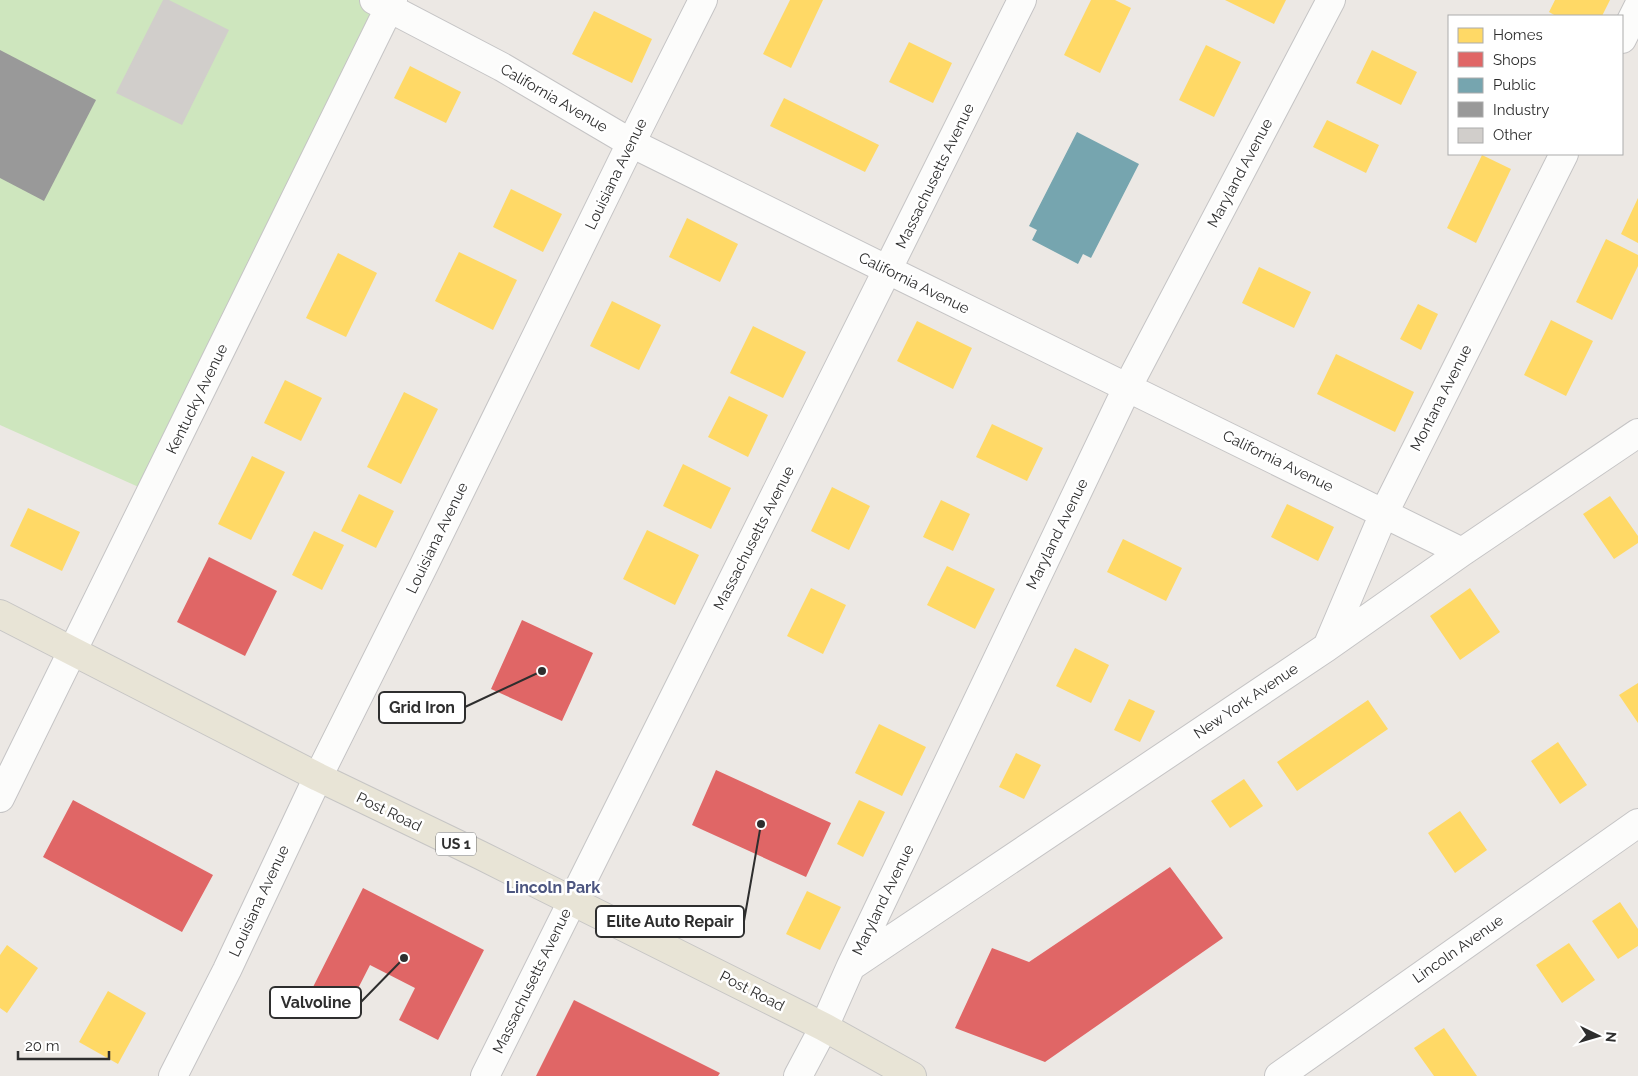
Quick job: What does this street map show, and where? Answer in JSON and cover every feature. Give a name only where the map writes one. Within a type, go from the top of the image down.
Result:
[{"type":"main road","name":"Post Road","points":[[0,614],[318,777],[824,1027],[912,1076]]},
{"type":"street","name":"Louisiana Avenue","points":[[173,1076],[227,970],[318,777],[703,0]]},
{"type":"street","name":"Massachusetts Avenue","points":[[485,1076],[1022,0]]},
{"type":"street","name":"Maryland Avenue","points":[[798,1076],[824,1027],[851,966],[1127,388],[1331,0]]},
{"type":"street","name":"California Avenue","points":[[385,3],[502,67],[631,143],[1462,552]]},
{"type":"street","name":"Kentucky Avenue","points":[[0,798],[73,651],[385,3]]},
{"type":"street","points":[[1623,37],[1638,7]]},
{"type":"street","name":"Montana Avenue","points":[[1327,647],[1384,513],[1563,155]]},
{"type":"street","name":"New York Avenue","points":[[851,966],[1327,647],[1462,552],[1638,433]]},
{"type":"street","name":"Lincoln Avenue","points":[[1279,1076],[1638,823]]},
{"type":"green space","points":[[0,0],[392,0],[161,497],[0,425]]},
{"type":"building: Homes","points":[[790,0],[823,0],[791,68],[763,54]]},
{"type":"building: Homes","points":[[1091,0],[1115,0],[1131,8],[1100,73],[1064,55]]},
{"type":"building: Homes","points":[[1225,0],[1286,0],[1274,24]]},
{"type":"building: Homes","points":[[1555,0],[1610,0],[1602,15],[1554,15],[1549,12]]},
{"type":"building: Homes","points":[[594,11],[652,39],[632,83],[572,54]]},
{"type":"building: Homes","points":[[909,42],[952,63],[933,103],[889,82]]},
{"type":"building: Homes","points":[[1206,45],[1241,62],[1214,117],[1179,100]]},
{"type":"building: Homes","points":[[1372,50],[1417,72],[1401,105],[1356,83]]},
{"type":"building: Homes","points":[[410,66],[461,92],[446,123],[394,98]]},
{"type":"building: Homes","points":[[784,98],[879,145],[865,172],[770,126]]},
{"type":"building: Homes","points":[[1327,120],[1379,145],[1366,173],[1313,147]]},
{"type":"building: Homes","points":[[1482,155],[1511,169],[1476,243],[1447,228]]},
{"type":"building: Homes","points":[[511,189],[562,214],[543,252],[493,227]]},
{"type":"building: Homes","points":[[1638,198],[1638,243],[1621,234]]},
{"type":"building: Homes","points":[[687,218],[738,244],[720,282],[669,257]]},
{"type":"building: Homes","points":[[1606,239],[1638,255],[1638,266],[1612,320],[1576,302]]},
{"type":"building: Homes","points":[[459,252],[517,280],[493,330],[435,301]]},
{"type":"building: Homes","points":[[338,253],[377,273],[346,337],[306,318]]},
{"type":"building: Homes","points":[[1259,267],[1311,292],[1294,328],[1242,303]]},
{"type":"building: Homes","points":[[612,301],[661,325],[639,370],[590,346]]},
{"type":"building: Homes","points":[[1418,304],[1438,314],[1421,350],[1400,339]]},
{"type":"building: Homes","points":[[1551,320],[1593,341],[1566,396],[1524,375]]},
{"type":"building: Homes","points":[[917,321],[972,348],[953,389],[897,361]]},
{"type":"building: Homes","points":[[753,326],[806,352],[783,398],[730,373]]},
{"type":"building: Homes","points":[[1336,354],[1414,392],[1395,432],[1317,394]]},
{"type":"building: Homes","points":[[285,380],[322,398],[301,441],[264,423]]},
{"type":"building: Homes","points":[[404,392],[438,409],[401,484],[367,467]]},
{"type":"building: Homes","points":[[729,396],[768,415],[748,457],[708,437]]},
{"type":"building: Homes","points":[[992,424],[1043,448],[1027,481],[976,457]]},
{"type":"building: Homes","points":[[252,456],[285,472],[251,540],[218,524]]},
{"type":"building: Homes","points":[[683,464],[731,488],[711,529],[663,506]]},
{"type":"building: Homes","points":[[832,487],[870,506],[849,550],[811,531]]},
{"type":"building: Homes","points":[[359,494],[394,511],[376,548],[341,531]]},
{"type":"building: Homes","points":[[1610,496],[1638,536],[1638,543],[1614,559],[1583,514]]},
{"type":"building: Homes","points":[[941,500],[970,514],[953,551],[923,537]]},
{"type":"building: Homes","points":[[1287,504],[1334,527],[1318,561],[1271,537]]},
{"type":"building: Homes","points":[[28,508],[80,532],[62,571],[10,546]]},
{"type":"building: Homes","points":[[647,530],[699,555],[675,605],[623,579]]},
{"type":"building: Homes","points":[[314,531],[344,545],[322,590],[292,575]]},
{"type":"building: Homes","points":[[1123,539],[1182,568],[1166,601],[1107,572]]},
{"type":"building: Homes","points":[[947,566],[995,589],[975,629],[927,605]]},
{"type":"building: Homes","points":[[811,588],[846,605],[823,654],[787,636]]},
{"type":"building: Homes","points":[[1470,588],[1500,632],[1460,660],[1430,616]]},
{"type":"building: Homes","points":[[1075,648],[1109,665],[1091,703],[1056,686]]},
{"type":"building: Homes","points":[[1638,683],[1638,723],[1619,695]]},
{"type":"building: Homes","points":[[1129,699],[1155,711],[1140,742],[1114,730]]},
{"type":"building: Homes","points":[[1368,700],[1388,729],[1297,791],[1277,762]]},
{"type":"building: Homes","points":[[879,724],[926,747],[902,796],[855,773]]},
{"type":"building: Homes","points":[[1558,742],[1587,785],[1560,804],[1531,761]]},
{"type":"building: Homes","points":[[1016,753],[1041,765],[1024,799],[999,787]]},
{"type":"building: Homes","points":[[1244,779],[1263,806],[1230,828],[1211,801]]},
{"type":"building: Homes","points":[[859,800],[885,812],[863,857],[837,844]]},
{"type":"building: Homes","points":[[1460,811],[1487,850],[1455,873],[1428,833]]},
{"type":"building: Homes","points":[[807,891],[841,907],[820,950],[786,934]]},
{"type":"building: Homes","points":[[1620,902],[1638,929],[1638,946],[1618,959],[1592,921]]},
{"type":"building: Homes","points":[[1569,943],[1595,980],[1562,1003],[1536,965]]},
{"type":"building: Homes","points":[[7,945],[38,968],[7,1013],[0,1008],[0,955]]},
{"type":"building: Homes","points":[[108,991],[146,1013],[118,1064],[79,1042]]},
{"type":"building: Homes","points":[[1444,1028],[1477,1076],[1434,1076],[1414,1048]]},
{"type":"building: Shops","points":[[209,557],[277,591],[245,656],[177,622]]},
{"type":"building: Shops","points":[[522,620],[593,653],[562,721],[491,689]]},
{"type":"building: Shops","points":[[716,770],[831,823],[806,877],[692,825]]},
{"type":"building: Shops","points":[[73,800],[213,875],[182,932],[43,857]]},
{"type":"building: Shops","points":[[1170,867],[1223,938],[1045,1062],[955,1028],[992,948],[1029,962]]},
{"type":"building: Shops","points":[[363,888],[484,950],[438,1040],[399,1020],[415,988],[370,965],[345,1014],[309,995]]},
{"type":"building: Shops","points":[[574,1000],[720,1073],[718,1076],[536,1076]]},
{"type":"building: Public","points":[[1077,132],[1139,164],[1091,258],[1083,254],[1078,264],[1032,240],[1037,230],[1029,226]]},
{"type":"building: Industry","points":[[0,50],[96,100],[44,201],[0,178]]},
{"type":"building: Other","points":[[163,0],[169,0],[229,30],[182,125],[116,93]]},
{"type":"place","name":"Grid Iron","points":[[542,671]]},
{"type":"place","name":"Elite Auto Repair","points":[[761,824]]},
{"type":"place","name":"Valvoline","points":[[404,958]]},
{"type":"district","name":"Lincoln Park","points":[[553,887]]}]
